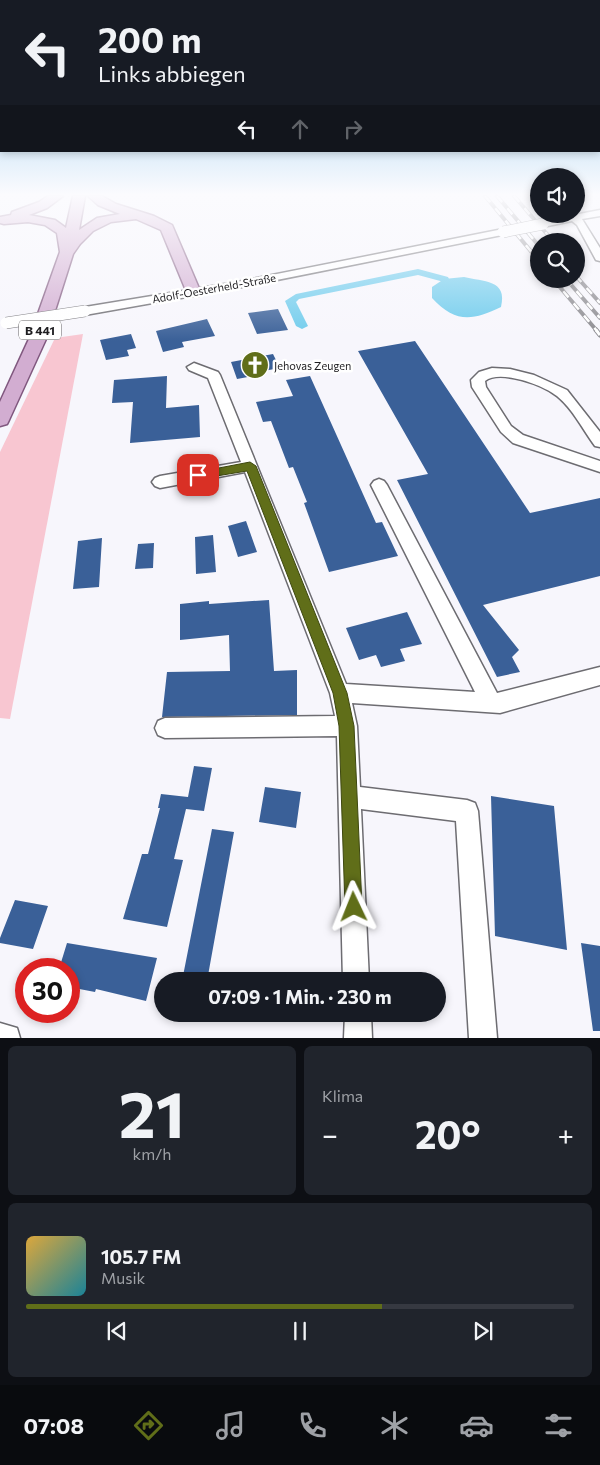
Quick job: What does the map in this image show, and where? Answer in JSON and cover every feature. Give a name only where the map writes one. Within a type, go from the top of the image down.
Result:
[{"type":"main road","points":[[65,244],[67,253]]},
{"type":"main road","name":"B 441","points":[[0,420],[42,326],[69,244]]},
{"type":"main road","points":[[67,253],[73,244]]},
{"type":"main road","points":[[174,244],[194,293]]},
{"type":"street","name":"Adolf-Oesterheld-Straße","points":[[3,324],[194,293],[440,244]]},
{"type":"street","points":[[593,244],[600,258]]},
{"type":"street","points":[[194,366],[213,375],[340,693],[347,726],[356,972]]},
{"type":"street","points":[[600,442],[562,393],[511,373],[495,372],[485,374],[478,380],[479,388],[506,428],[518,439],[600,467]]},
{"type":"street","points":[[160,482],[250,466]]},
{"type":"street","points":[[380,485],[491,703]]},
{"type":"street","points":[[340,693],[500,703],[600,676]]},
{"type":"street","points":[[165,728],[347,726]]},
{"type":"street","points":[[358,1022],[358,1038]]},
{"type":"street","points":[[0,1036],[7,1038]]},
{"type":"lane","points":[[350,797],[466,811],[483,1038]]},
{"type":"shaded area","points":[[83,334],[10,719],[0,718],[0,452],[55,338]]},
{"type":"water","points":[[464,277],[486,281],[497,287],[501,291],[501,307],[472,317],[456,316],[440,306],[432,298],[432,287],[444,279]]},
{"type":"building","points":[[278,309],[288,330],[257,334],[248,313]]},
{"type":"building","points":[[207,319],[215,336],[182,342],[184,347],[163,352],[156,331]]},
{"type":"building","points":[[131,334],[136,348],[127,350],[129,356],[106,360],[100,340]]},
{"type":"building","points":[[415,341],[530,513],[600,498],[600,576],[483,605],[519,650],[512,657],[520,672],[497,677],[397,480],[428,474],[358,351]]},
{"type":"building","name":"Jehovas Zeugen","points":[[273,354],[280,368],[258,372],[259,375],[237,379],[231,362]]},
{"type":"building","points":[[167,376],[166,408],[199,405],[200,437],[130,443],[133,402],[112,403],[114,380]]},
{"type":"building","points":[[310,376],[376,523],[382,522],[398,556],[329,572],[304,503],[307,502],[293,467],[289,468],[271,421],[263,422],[256,402],[293,396],[286,380]]},
{"type":"building","points":[[246,521],[257,552],[238,557],[228,526]]},
{"type":"building","points":[[213,535],[216,572],[196,574],[195,537]]},
{"type":"building","points":[[102,538],[99,587],[73,589],[78,541]]},
{"type":"building","points":[[154,543],[153,568],[135,569],[138,544]]},
{"type":"building","points":[[269,600],[274,671],[297,670],[297,715],[162,717],[167,672],[230,671],[229,635],[180,640],[180,604],[209,601],[209,604]]},
{"type":"building","points":[[407,612],[422,644],[400,649],[405,661],[381,667],[376,655],[359,660],[346,628]]},
{"type":"building","points":[[194,766],[212,768],[204,811],[186,809],[174,859],[183,860],[167,927],[123,919],[142,854],[148,854],[160,808],[158,808],[161,794],[188,797]]},
{"type":"building","points":[[265,787],[301,792],[296,828],[259,822]]},
{"type":"building","points":[[491,796],[554,806],[567,950],[495,936]]},
{"type":"building","points":[[212,829],[234,832],[209,972],[184,972]]},
{"type":"building","points":[[15,900],[48,906],[33,949],[0,943],[0,938]]},
{"type":"building","points":[[67,943],[157,958],[146,1001],[96,989],[95,992],[80,989],[80,958],[62,958]]},
{"type":"building","points":[[581,943],[600,946],[600,1031],[593,1031]]},
{"type":"waterway","points":[[302,326],[290,301],[296,297],[418,272],[444,279]]},
{"type":"railway","points":[[525,244],[530,250]]},
{"type":"railway","points":[[585,286],[600,303]]},
{"type":"railway","points":[[561,288],[597,331]]},
{"type":"railway","points":[[574,288],[600,318]]},
{"type":"railway","points":[[596,330],[600,335]]},
{"type":"place","name":"Jehovas Zeugen","points":[[255,365]]},
{"type":"route","points":[[198,475],[250,466],[340,693],[347,726],[354,907]]}]
